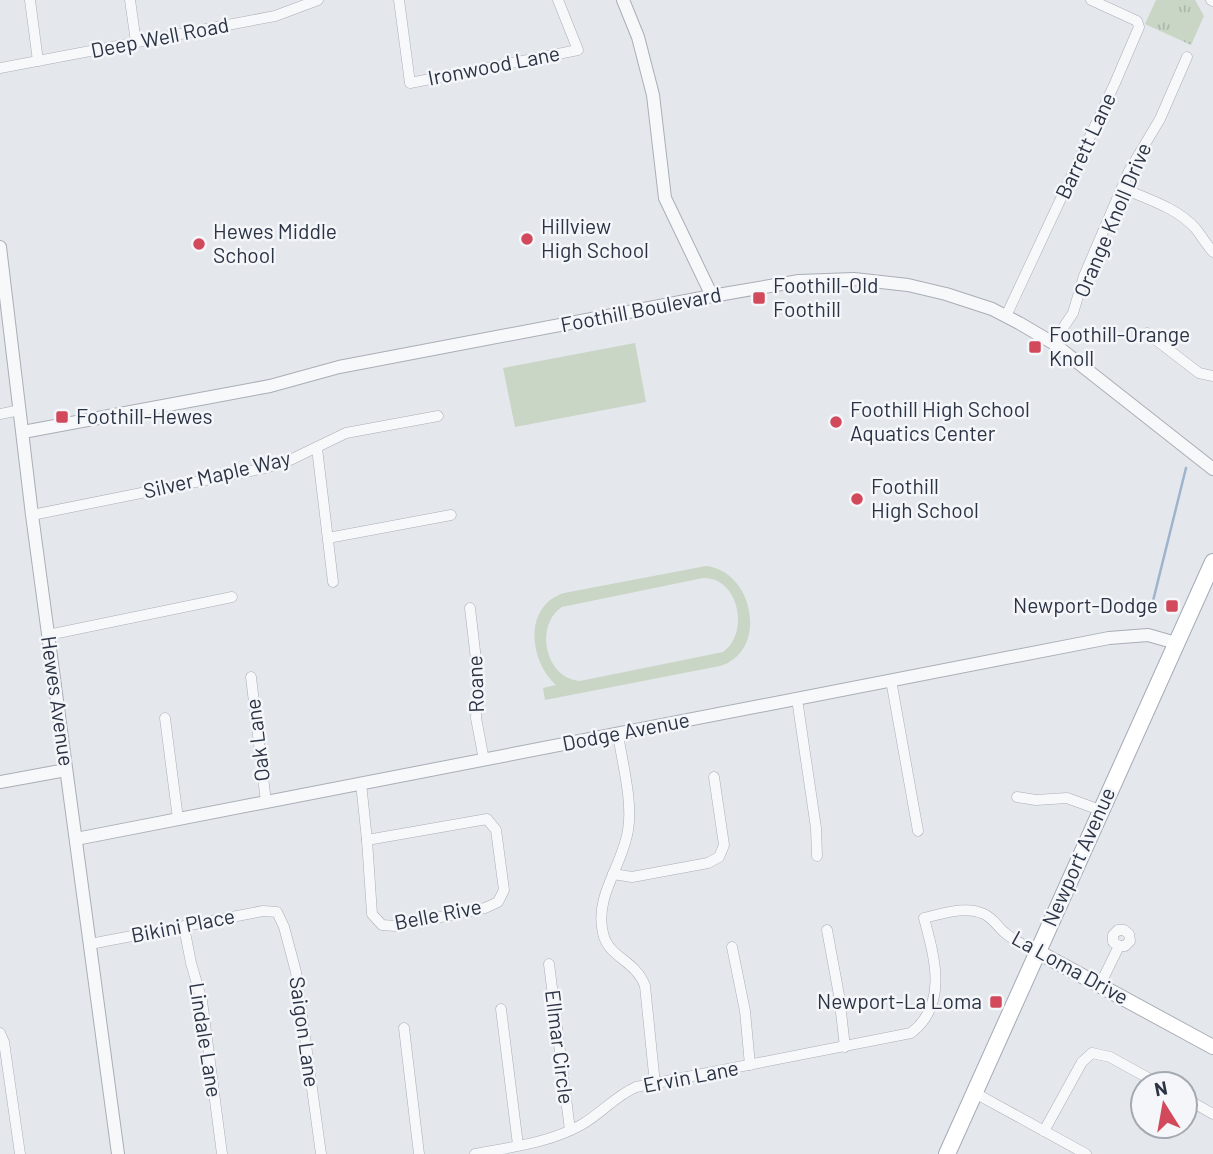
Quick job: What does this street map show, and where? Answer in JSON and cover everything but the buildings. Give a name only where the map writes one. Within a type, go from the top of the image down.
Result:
[{"type":"main road","name":"Newport Avenue","points":[[947,1154],[1213,562]]},
{"type":"main road","name":"La Loma Drive","points":[[1038,951],[1213,1047]]},
{"type":"street","points":[[30,0],[38,61]]},
{"type":"street","points":[[130,0],[136,42]]},
{"type":"street","name":"Deep Well Road","points":[[0,68],[275,16],[318,0]]},
{"type":"street","name":"Ironwood Lane","points":[[399,0],[410,83],[578,50],[558,0]]},
{"type":"street","points":[[623,0],[638,37],[653,94],[665,198],[712,296]]},
{"type":"street","name":"Barrett Lane","points":[[1006,316],[1139,27],[1138,21],[1091,0]]},
{"type":"street","name":"Orange Knoll Drive","points":[[1053,343],[1073,313],[1084,276],[1122,188],[1160,119],[1187,57]]},
{"type":"street","points":[[1122,188],[1183,218],[1213,252]]},
{"type":"street","name":"Hewes Avenue","points":[[0,247],[4,303],[118,1154]]},
{"type":"street","name":"Foothill Boulevard","points":[[23,432],[270,386],[339,367],[712,296],[808,281],[873,280],[946,293],[1006,316],[1053,343],[1213,468]]},
{"type":"street","points":[[1147,333],[1199,373],[1213,376]]},
{"type":"street","points":[[0,414],[20,410]]},
{"type":"street","name":"Silver Maple Way","points":[[32,515],[265,468],[290,460],[346,433],[438,416]]},
{"type":"street","points":[[317,447],[333,582]]},
{"type":"street","points":[[328,538],[451,515]]},
{"type":"street","points":[[48,635],[232,597]]},
{"type":"street","name":"Roane","points":[[470,608],[478,677],[476,718],[484,760]]},
{"type":"street","name":"Dodge Avenue","points":[[76,838],[1121,636],[1154,635],[1176,643]]},
{"type":"street","name":"Oak Lane","points":[[251,677],[266,802]]},
{"type":"street","points":[[891,680],[918,831]]},
{"type":"street","points":[[797,699],[816,828],[817,856]]},
{"type":"street","points":[[165,718],[178,819]]},
{"type":"street","points":[[618,734],[629,825],[624,851],[602,906],[603,933],[615,953],[635,967],[641,976],[655,1084]]},
{"type":"street","points":[[0,782],[66,770]]},
{"type":"street","points":[[613,874],[632,877],[708,863],[719,857],[724,845],[714,777]]},
{"type":"street","name":"Belle Rive","points":[[361,783],[372,914],[382,925],[396,926],[485,908],[498,902],[504,890],[496,830],[487,818],[367,840]]},
{"type":"street","points":[[1017,797],[1036,800],[1067,798],[1100,810]]},
{"type":"street","name":"La Loma Drive","points":[[918,1027],[928,1011],[937,969],[924,918],[969,910],[984,913],[1005,933],[1038,951]]},
{"type":"street","name":"Bikini Place","points":[[90,944],[263,911],[277,912]]},
{"type":"street","name":"Saigon Lane","points":[[277,912],[284,927],[296,972],[321,1154]]},
{"type":"street","name":"Lindale Lane","points":[[184,927],[202,1001],[222,1154]]},
{"type":"street","points":[[827,930],[845,1047]]},
{"type":"street","points":[[1100,985],[1118,946]]},
{"type":"street","points":[[732,947],[745,1011],[750,1065]]},
{"type":"street","name":"Ellmar Circle","points":[[549,964],[570,1130]]},
{"type":"street","points":[[501,1009],[519,1146]]},
{"type":"street","name":"Ervin Lane","points":[[475,1154],[545,1140],[570,1130],[597,1114],[624,1092],[636,1087],[899,1036],[918,1027]]},
{"type":"street","points":[[404,1028],[419,1154]]},
{"type":"street","points":[[0,1033],[13,1096],[20,1154]]},
{"type":"street","points":[[1044,1131],[1082,1062],[1092,1053],[1110,1057],[1134,1070]]},
{"type":"street","points":[[975,1093],[1086,1154]]},
{"type":"street","points":[[0,1098],[13,1096]]},
{"type":"green space","points":[[1156,0],[1195,0],[1204,16],[1191,45],[1145,24]]},
{"type":"green space","points":[[635,343],[646,402],[515,427],[503,368]]},
{"type":"green space","points":[[706,566],[722,571],[735,582],[744,596],[750,629],[745,645],[735,658],[720,666],[545,700],[543,688],[556,685],[540,662],[534,635],[536,621],[551,600],[564,593]],"holes":[[[703,578],[715,580],[725,586],[737,608],[736,632],[723,652],[580,681],[568,678],[558,671],[552,661],[547,650],[548,626],[553,615],[562,607]]]},
{"type":"waterway","points":[[1150,613],[1186,468]]},
{"type":"place","name":"Hillview High School","points":[[527,239]]},
{"type":"place","name":"Hewes Middle School","points":[[199,244]]},
{"type":"place","name":"Foothill-Old Foothill","points":[[759,298]]},
{"type":"place","name":"Foothill-Orange Knoll","points":[[1035,347]]},
{"type":"place","name":"Foothill-Hewes","points":[[62,417]]},
{"type":"place","name":"Foothill High School Aquatics Center","points":[[836,422]]},
{"type":"place","name":"Foothill High School","points":[[857,499]]},
{"type":"place","name":"Newport-Dodge","points":[[1172,606]]},
{"type":"place","name":"Newport-La Loma","points":[[996,1002]]}]
